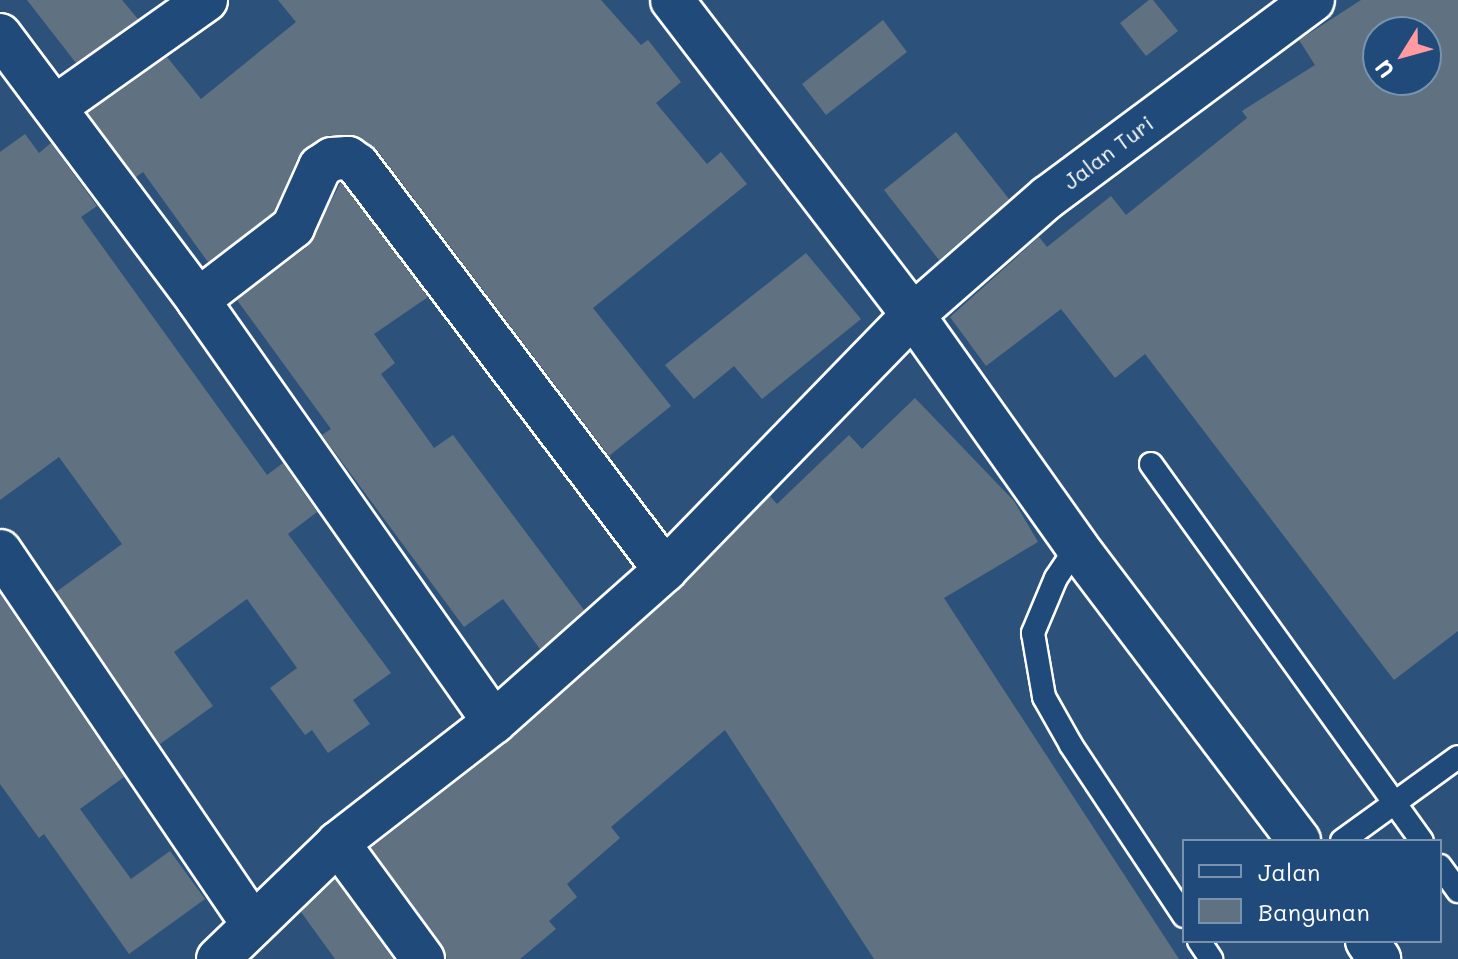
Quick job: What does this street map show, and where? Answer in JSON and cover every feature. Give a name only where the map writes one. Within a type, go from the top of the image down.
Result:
[{"type":"street","points":[[55,107],[206,0]]},
{"type":"street","points":[[672,0],[913,315],[1077,547],[1297,839]]},
{"type":"street","name":"Jalan Turi","points":[[218,959],[338,843],[494,722],[665,570],[913,315],[1048,197],[1313,0]]},
{"type":"street","points":[[0,35],[198,300],[473,697],[494,722]]},
{"type":"street","points":[[198,300],[293,227],[320,167],[332,159],[348,158],[358,165],[665,570]]},
{"type":"street","points":[[0,551],[253,924]]},
{"type":"street","points":[[338,843],[423,959]]},
{"type":"lane","points":[[1151,464],[1421,839]]},
{"type":"lane","points":[[1077,547],[1056,578],[1033,633],[1044,697],[1071,745],[1182,913]]},
{"type":"lane","points":[[1345,839],[1458,757]]},
{"type":"lane","points":[[1442,869],[1458,891]]},
{"type":"building","points":[[27,0],[122,0],[138,19],[76,63]]},
{"type":"building","points":[[278,0],[601,0],[641,45],[648,40],[681,82],[656,103],[707,164],[721,152],[747,184],[593,308],[671,406],[609,456],[377,150],[361,138],[330,135],[307,147],[298,157],[274,212],[208,262],[143,172],[136,177],[88,113],[167,57],[201,99],[296,22]]},
{"type":"building","points":[[1153,0],[1178,31],[1146,56],[1120,23]]},
{"type":"building","points":[[1361,0],[1458,0],[1458,631],[1394,680],[1145,354],[1115,378],[1061,309],[986,366],[950,317],[1039,237],[1047,247],[1111,196],[1126,215],[1247,118],[1242,111],[1315,65],[1299,40]]},
{"type":"building","points":[[883,20],[907,52],[826,115],[802,84]]},
{"type":"building","points":[[956,132],[1009,199],[939,260],[884,190]]},
{"type":"building","points":[[25,134],[39,153],[51,143],[97,206],[81,217],[267,475],[283,463],[317,512],[288,534],[391,673],[353,700],[370,724],[328,753],[312,730],[305,735],[270,688],[297,668],[247,599],[174,652],[213,706],[160,744],[56,592],[122,544],[59,457],[0,500],[0,152]]},
{"type":"building","points":[[341,182],[428,297],[374,334],[395,363],[381,374],[434,448],[453,435],[584,610],[540,649],[503,599],[464,627],[322,435],[331,429],[237,300],[308,246]]},
{"type":"building","points":[[806,253],[861,319],[762,399],[734,366],[694,399],[665,365]]},
{"type":"building","points":[[915,398],[1014,501],[1038,542],[944,598],[1179,959],[874,959],[725,730],[611,827],[620,838],[567,884],[577,897],[549,921],[556,929],[520,959],[447,959],[442,945],[371,848],[510,740],[681,588],[770,496],[777,504],[849,435],[862,449]]},
{"type":"building","points":[[0,594],[124,777],[80,809],[131,879],[170,851],[205,899],[129,954],[44,834],[39,838],[0,784]]},
{"type":"building","points":[[335,879],[393,959],[335,959],[301,912]]}]
